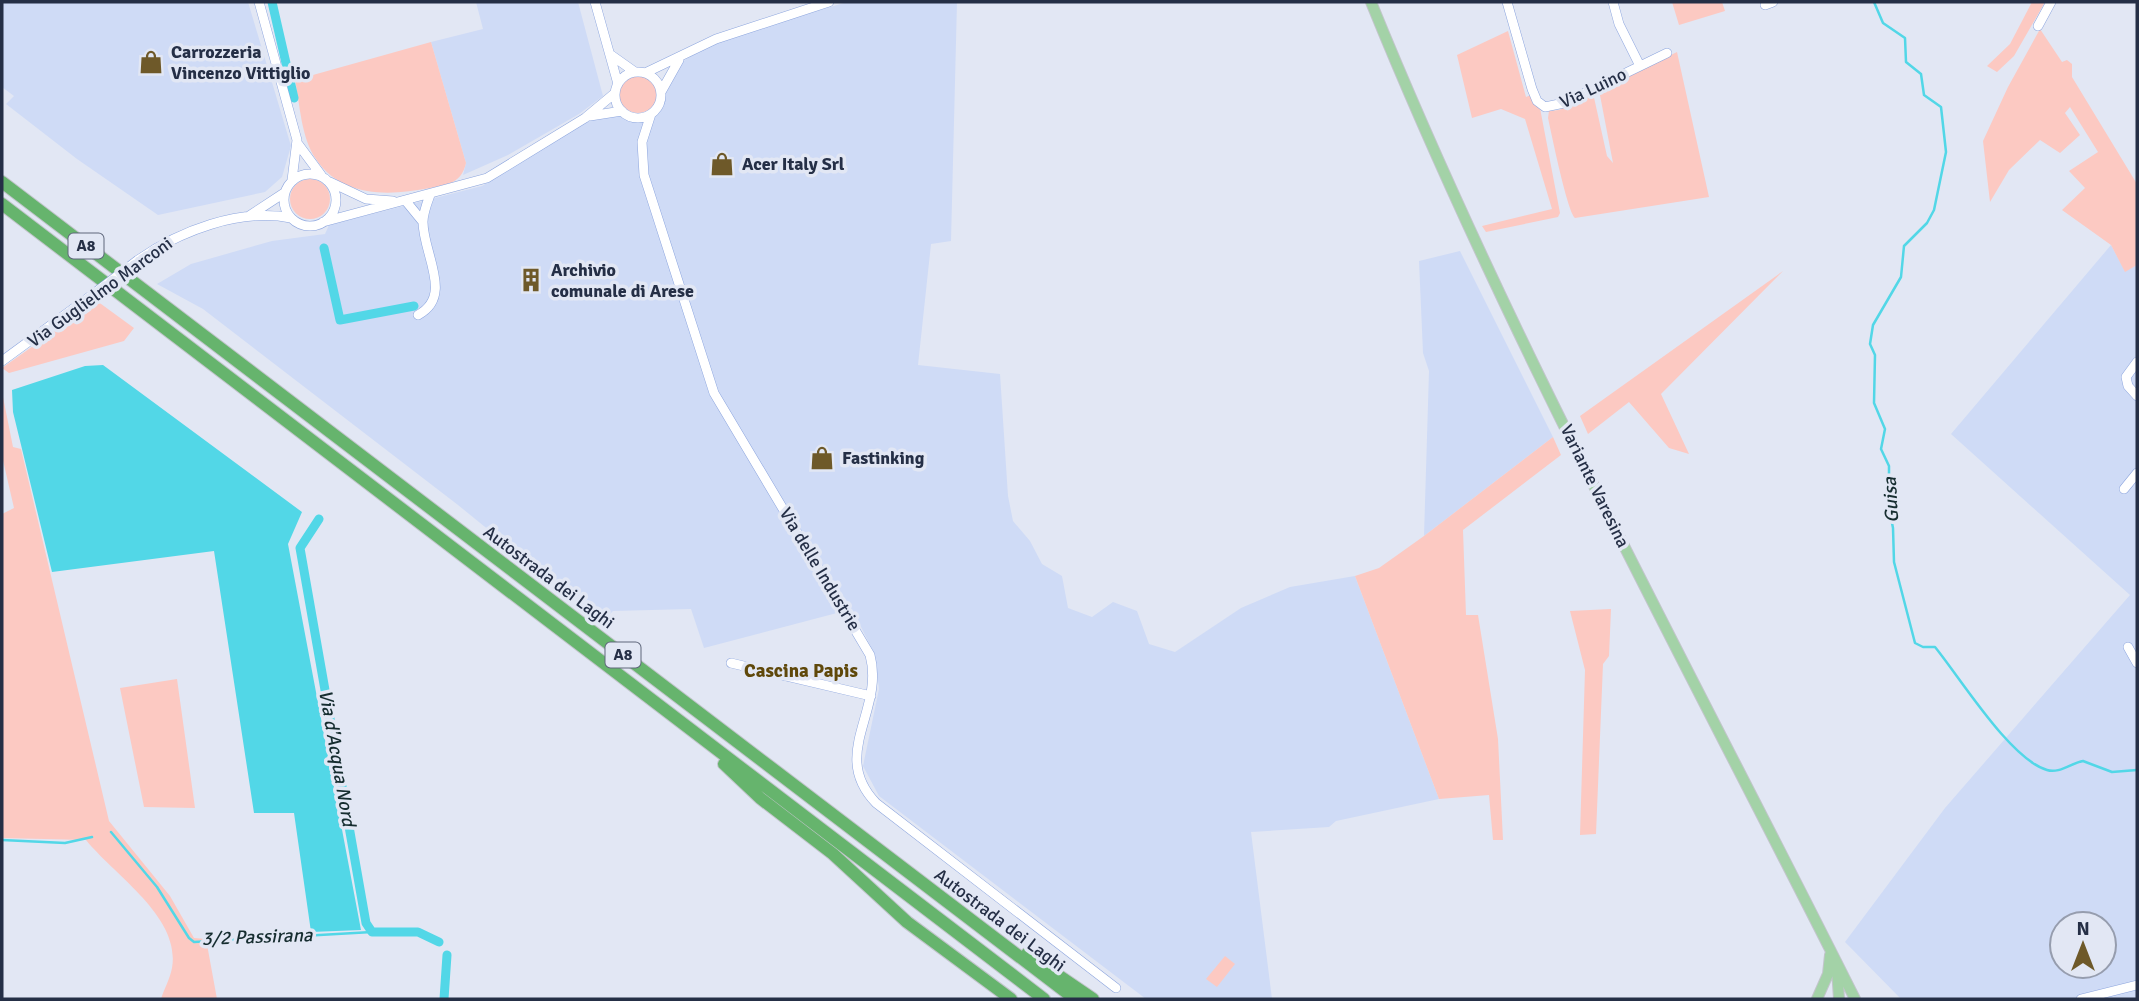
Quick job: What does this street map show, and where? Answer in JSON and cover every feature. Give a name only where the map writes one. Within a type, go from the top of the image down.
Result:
[{"type":"highway","name":"Autostrada dei Laghi","points":[[2,182],[1075,999]]},
{"type":"highway","name":"Autostrada dei Laghi","points":[[2,204],[1044,999]]},
{"type":"highway","points":[[681,722],[760,798],[817,840],[907,922],[1009,999]]},
{"type":"highway","points":[[975,924],[1062,975],[1093,999]]},
{"type":"main road","name":"Variante Varesina","points":[[1371,2],[1472,238],[1702,704],[1855,999]]},
{"type":"main road","points":[[1817,999],[1829,968],[1830,949]]},
{"type":"main road","name":"Variante Varesina","points":[[1836,962],[1839,999]]},
{"type":"street","points":[[259,2],[297,141],[325,179],[336,200],[333,213],[323,222]]},
{"type":"street","points":[[595,2],[622,111]]},
{"type":"street","points":[[297,141],[292,180],[285,192],[285,206],[292,218],[306,226],[430,195],[501,171],[585,118],[617,88],[640,73],[716,38],[829,2]]},
{"type":"street","name":"Via Luino","points":[[1507,2],[1532,89],[1541,105],[1557,106],[1667,53]]},
{"type":"street","points":[[1613,2],[1619,24],[1640,66]]},
{"type":"street","points":[[2038,26],[2051,2]]},
{"type":"street","points":[[610,54],[656,80],[661,92]]},
{"type":"street","points":[[585,118],[622,111],[633,117],[651,114],[659,104],[670,72],[685,54]]},
{"type":"street","name":"Via delle Industrie","points":[[642,142],[651,114]]},
{"type":"street","name":"Via delle Industrie","points":[[633,117],[642,142],[643,175],[650,199],[714,393],[865,643],[873,668],[872,696],[855,758],[856,775],[867,793],[1116,988]]},
{"type":"street","points":[[292,180],[306,174],[325,179],[366,199],[405,200],[423,222]]},
{"type":"street","name":"Via Guglielmo Marconi","points":[[241,219],[267,206],[285,192]]},
{"type":"street","points":[[418,315],[431,307],[437,294],[423,222],[430,195]]},
{"type":"street","name":"Via Guglielmo Marconi","points":[[2,361],[138,260],[187,232],[241,219],[270,216],[292,218]]},
{"type":"street","points":[[2137,362],[2126,377],[2128,386],[2137,396]]},
{"type":"street","points":[[2124,489],[2137,473]]},
{"type":"street","points":[[2128,648],[2137,663]]},
{"type":"street","points":[[731,663],[872,696]]},
{"type":"street","points":[[2081,999],[2137,985]]},
{"type":"shaded area","points":[[2,2],[248,2],[291,146],[282,177],[265,192],[158,215],[77,159],[6,104],[14,96],[2,87]]},
{"type":"shaded area","points":[[476,2],[578,2],[603,96],[579,114],[508,155],[463,175],[466,163],[431,42],[483,29]]},
{"type":"shaded area","points":[[847,2],[957,2],[951,241],[931,244],[918,365],[1000,374],[1008,496],[1013,521],[1030,541],[1042,564],[1062,576],[1068,608],[1092,617],[1113,602],[1137,611],[1149,644],[1175,652],[1241,608],[1290,587],[1355,576],[1439,799],[1336,821],[1329,827],[1251,832],[1272,999],[1146,999],[879,796],[863,766],[879,689],[875,655],[852,609],[704,648],[691,609],[613,611],[602,622],[458,505],[203,309],[157,284],[191,264],[272,241],[325,234],[329,225],[482,186],[587,121],[620,115],[637,121],[654,115],[682,62],[700,50],[721,40]]},
{"type":"shaded area","points":[[1672,2],[1722,2],[1725,11],[1679,25]]},
{"type":"shaded area","points":[[2032,2],[2045,2],[2014,56],[1997,72],[1987,66],[2010,44]]},
{"type":"shaded area","points":[[2040,29],[2062,62],[2067,60],[2072,64],[2072,77],[2137,184],[2137,265],[2125,272],[2111,245],[2062,210],[2085,188],[2069,171],[2098,152],[2070,107],[2065,113],[2080,135],[2060,153],[2040,140],[2009,170],[1990,202],[1983,141],[2008,87]]},
{"type":"shaded area","points":[[1508,31],[1526,97],[1531,95],[1540,108],[1560,213],[1558,217],[1486,232],[1482,226],[1552,209],[1525,119],[1501,109],[1472,118],[1457,55]]},
{"type":"shaded area","points":[[431,42],[466,163],[461,175],[448,184],[383,193],[367,191],[339,181],[327,172],[311,151],[304,131],[295,80]]},
{"type":"shaded area","points":[[1677,52],[1709,197],[1575,218],[1560,172],[1548,118],[1549,111],[1559,110],[1593,93],[1607,156],[1613,163],[1599,90]]},
{"type":"shaded area","points":[[638,75],[651,81],[657,94],[651,107],[638,113],[625,107],[619,94],[625,81]]},
{"type":"shaded area","points":[[310,179],[318,180],[324,185],[329,191],[329,207],[324,213],[318,218],[310,219],[302,218],[296,213],[291,207],[290,199],[291,191],[296,185],[302,180]]},
{"type":"shaded area","points":[[2111,245],[2125,271],[2137,265],[2137,999],[1901,999],[1845,942],[1945,808],[2130,595],[1951,434]]},
{"type":"shaded area","points":[[1460,251],[1553,437],[1424,536],[1429,371],[1423,353],[1419,261]]},
{"type":"shaded area","points":[[1783,271],[1661,394],[1689,454],[1669,448],[1629,402],[1588,434],[1580,416]]},
{"type":"shaded area","points":[[97,301],[134,328],[124,341],[9,373],[2,368]]},
{"type":"shaded area","points":[[2,392],[13,447],[21,449],[109,821],[170,896],[194,938],[206,939],[217,999],[161,999],[172,968],[172,949],[166,932],[143,898],[86,840],[2,838],[2,514],[14,508],[2,456]]},
{"type":"shaded area","points":[[1553,437],[1561,455],[1463,530],[1466,615],[1478,615],[1498,739],[1503,840],[1493,840],[1489,795],[1439,799],[1355,576],[1379,568]]},
{"type":"shaded area","points":[[1611,609],[1609,656],[1603,664],[1596,834],[1580,835],[1585,670],[1570,611]]},
{"type":"shaded area","points":[[177,679],[195,808],[144,807],[120,688]]},
{"type":"shaded area","points":[[1225,956],[1235,964],[1217,987],[1206,979]]},
{"type":"water","points":[[103,365],[302,512],[288,544],[361,930],[311,932],[294,813],[254,813],[214,551],[52,572],[13,412],[12,390],[85,366]]},
{"type":"waterway","name":"Via d'Acqua Nord","points":[[272,2],[294,98]]},
{"type":"waterway","name":"Guisa","points":[[1874,2],[1883,23],[1905,38],[1906,62],[1921,74],[1924,95],[1941,107],[1946,152],[1934,210],[1927,223],[1904,246],[1901,277],[1873,325],[1870,344],[1875,355],[1874,403],[1885,429],[1881,449],[1889,466],[1889,508],[1893,528],[1894,562],[1915,643],[1923,647],[1935,647],[2002,735],[2033,763],[2052,771],[2083,761],[2112,772],[2137,770]]},
{"type":"waterway","name":"Via d'Acqua Nord","points":[[324,248],[340,320],[414,306]]},
{"type":"waterway","name":"Via d'Acqua Nord","points":[[319,519],[300,548],[366,923],[372,932],[418,932],[439,942]]},
{"type":"waterway","name":"3/2 Passirana","points":[[111,832],[157,887],[194,942],[372,932]]},
{"type":"waterway","name":"3/2 Passirana","points":[[2,840],[65,843],[92,837]]},
{"type":"waterway","name":"Via d'Acqua Nord","points":[[444,999],[447,955]]},
{"type":"place","name":"Carrozzeria Vincenzo Vittiglio","points":[[151,62]]},
{"type":"place","name":"Acer Italy Srl","points":[[722,164]]},
{"type":"place","name":"Archivio comunale di Arese","points":[[531,280]]},
{"type":"place","name":"Fastinking","points":[[822,458]]},
{"type":"district","name":"Cascina Papis","points":[[801,671]]}]
